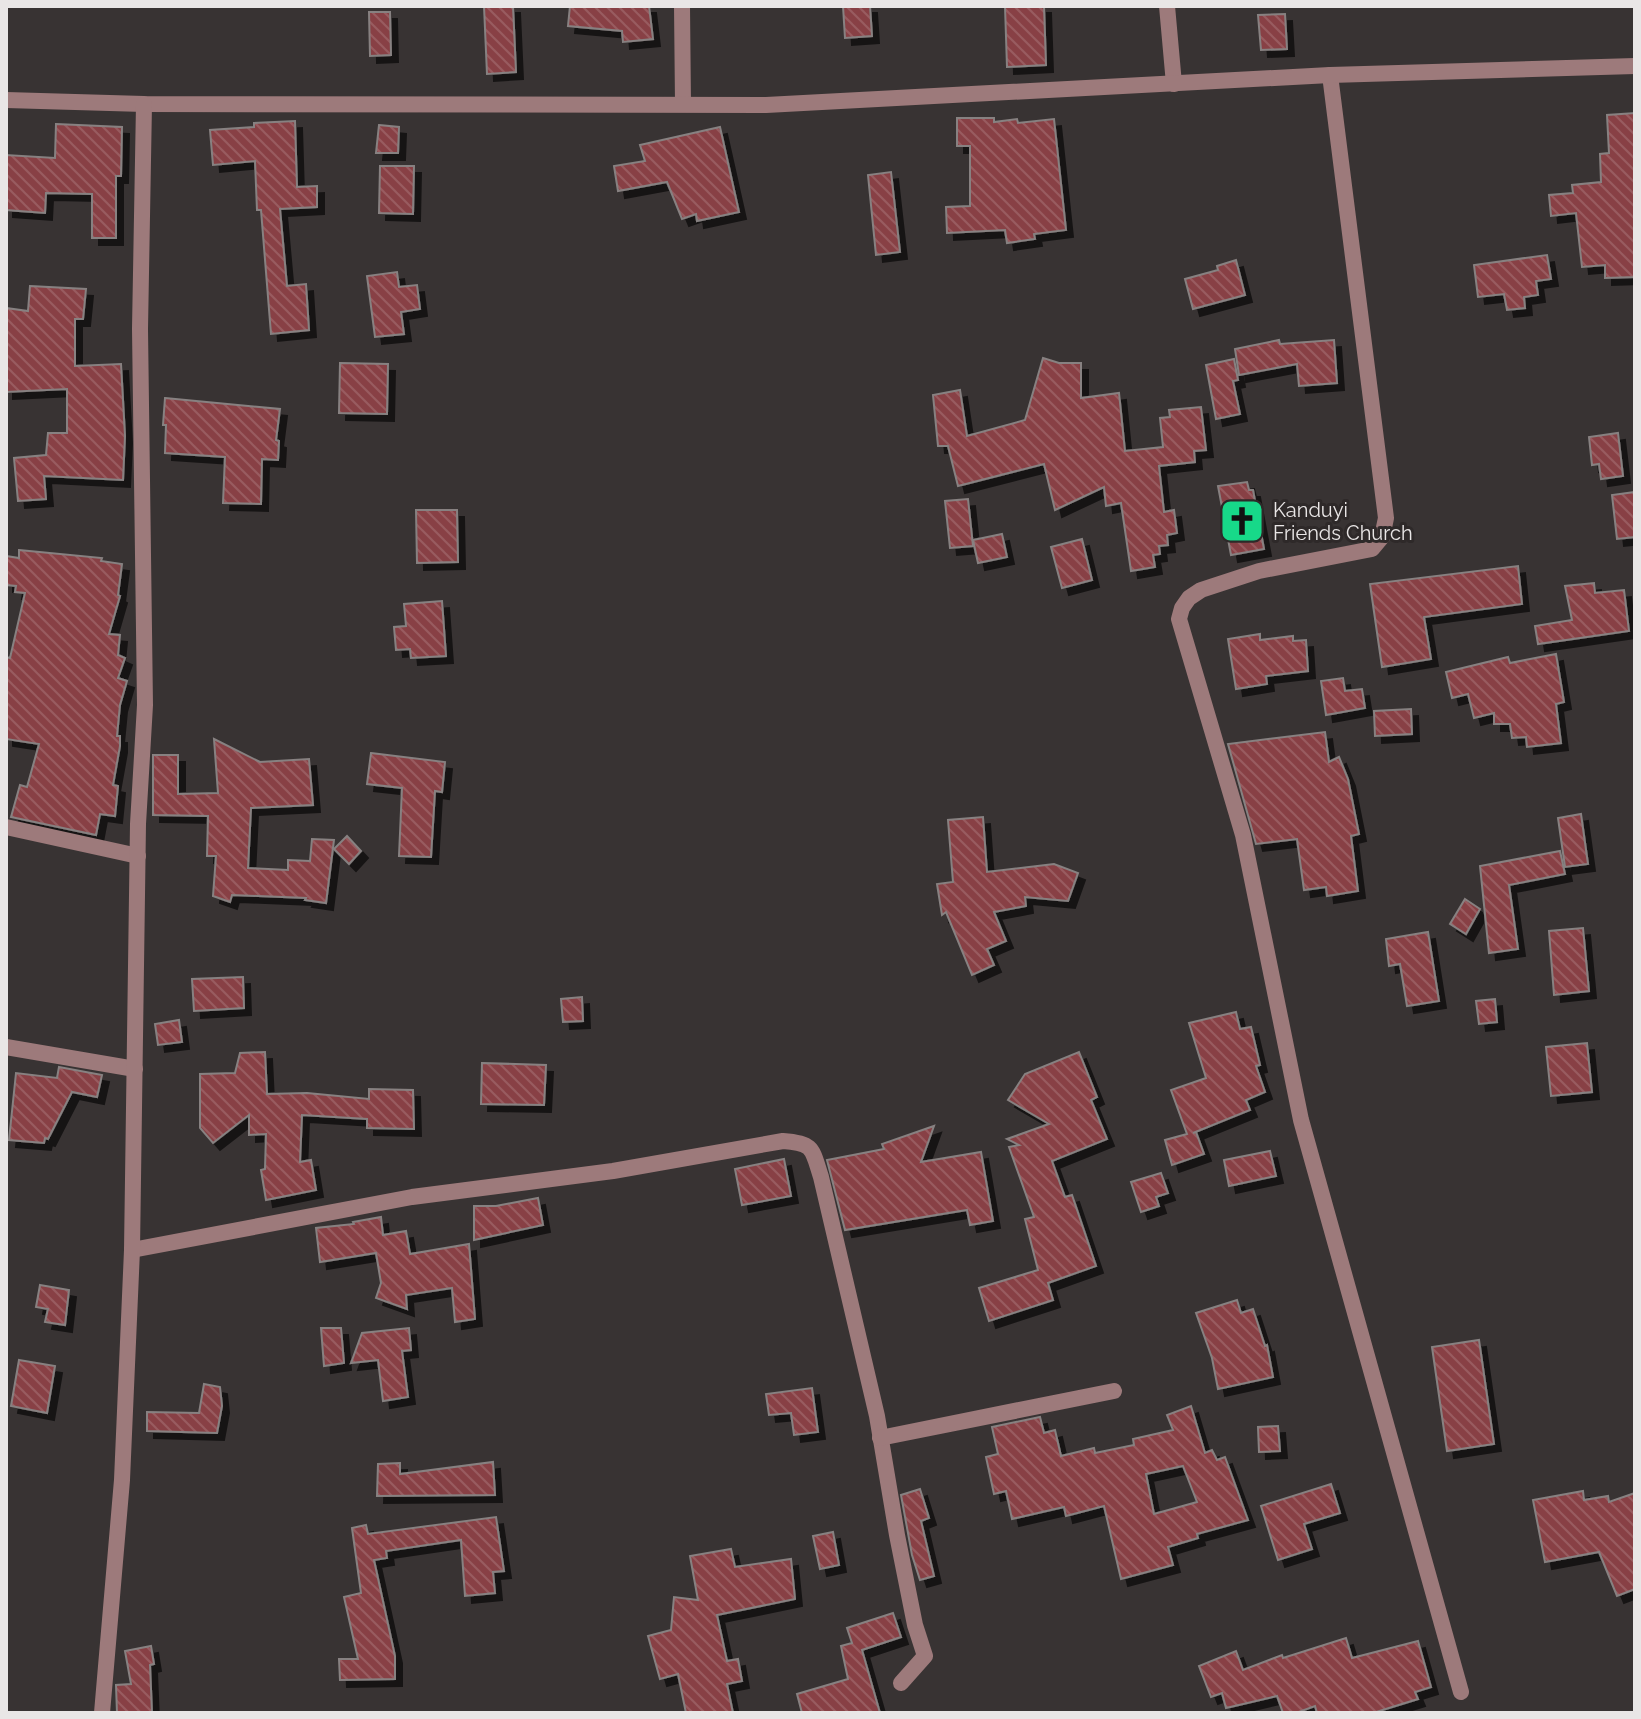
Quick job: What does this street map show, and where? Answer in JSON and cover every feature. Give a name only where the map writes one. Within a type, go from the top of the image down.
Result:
[{"type":"street","points":[[682,6],[683,104]]},
{"type":"street","points":[[1167,6],[1174,84]]},
{"type":"street","points":[[6,100],[144,104],[766,105],[1330,75],[1635,66]]},
{"type":"street","points":[[1330,75],[1386,518],[1382,537],[1372,549],[1259,571],[1201,590],[1189,598],[1179,619],[1243,835],[1301,1120],[1461,1692]]},
{"type":"street","points":[[102,1713],[122,1480],[132,1250],[138,856],[145,705],[140,329],[144,104]]},
{"type":"street","points":[[6,827],[138,856]]},
{"type":"street","points":[[6,1047],[135,1069]]},
{"type":"street","points":[[132,1250],[412,1197],[613,1171],[783,1141],[804,1143],[813,1150],[821,1177],[877,1416],[915,1625],[925,1656],[901,1683]]},
{"type":"street","points":[[880,1438],[1114,1391]]},
{"type":"building","points":[[484,6],[513,6],[516,72],[487,74]]},
{"type":"building","points":[[570,6],[649,6],[653,39],[623,42],[622,31],[568,26]]},
{"type":"building","points":[[843,6],[870,6],[872,36],[845,38]]},
{"type":"building","points":[[1005,6],[1044,6],[1046,65],[1007,67]]},
{"type":"building","points":[[369,12],[390,12],[391,55],[370,56]]},
{"type":"building","points":[[1285,14],[1287,49],[1261,50],[1258,15]]},
{"type":"building","points":[[1635,113],[1635,277],[1605,278],[1605,265],[1582,267],[1576,213],[1551,216],[1549,195],[1573,193],[1572,185],[1601,182],[1600,154],[1609,153],[1607,115]]},
{"type":"building","points":[[957,118],[994,118],[994,122],[1017,119],[1018,123],[1054,119],[1066,230],[1034,234],[1035,239],[1007,243],[1005,230],[947,233],[946,207],[970,206],[970,146],[957,146]]},
{"type":"building","points":[[295,121],[297,187],[317,186],[317,207],[280,209],[287,286],[306,284],[309,330],[271,334],[261,210],[257,210],[255,161],[213,165],[210,130]]},
{"type":"building","points":[[56,124],[122,127],[121,176],[116,176],[116,238],[92,238],[92,194],[46,193],[45,213],[6,210],[6,155],[55,158]]},
{"type":"building","points":[[379,125],[399,127],[398,153],[376,153]]},
{"type":"building","points":[[720,127],[739,212],[697,221],[696,214],[682,219],[667,182],[618,191],[614,166],[645,161],[640,145]]},
{"type":"building","points":[[380,166],[414,166],[413,214],[379,213]]},
{"type":"building","points":[[891,172],[900,252],[876,255],[868,175]]},
{"type":"building","points":[[1547,255],[1551,279],[1536,281],[1538,295],[1524,297],[1525,308],[1507,310],[1504,294],[1478,297],[1474,265]]},
{"type":"building","points":[[1236,260],[1245,295],[1193,309],[1185,279],[1218,270],[1217,266]]},
{"type":"building","points":[[397,272],[399,287],[417,285],[420,309],[401,312],[404,334],[375,337],[367,276]]},
{"type":"building","points":[[30,286],[86,289],[83,319],[75,319],[75,366],[121,364],[125,436],[123,480],[44,476],[46,499],[18,501],[14,458],[46,455],[48,433],[67,433],[67,389],[6,392],[6,308],[28,311]]},
{"type":"building","points":[[1279,340],[1280,344],[1334,340],[1337,383],[1299,386],[1297,364],[1239,375],[1235,349]]},
{"type":"building","points":[[1043,358],[1059,363],[1081,363],[1081,398],[1119,393],[1125,451],[1163,447],[1160,418],[1170,417],[1169,410],[1201,407],[1206,450],[1194,451],[1195,462],[1159,466],[1164,512],[1174,510],[1177,533],[1167,535],[1168,545],[1159,546],[1160,554],[1153,555],[1155,567],[1131,571],[1121,503],[1106,506],[1104,487],[1055,510],[1044,464],[958,486],[948,446],[938,446],[933,395],[960,390],[967,436],[1025,420]]},
{"type":"building","points":[[1234,359],[1238,380],[1233,381],[1240,414],[1216,419],[1206,365]]},
{"type":"building","points":[[340,363],[388,364],[387,414],[339,413]]},
{"type":"building","points":[[165,398],[280,409],[276,440],[279,441],[278,460],[262,459],[261,504],[223,503],[225,457],[165,453]]},
{"type":"building","points":[[1618,433],[1623,476],[1601,479],[1599,464],[1592,465],[1589,437]]},
{"type":"building","name":"Kanduyi Friends Church","points":[[1247,482],[1249,490],[1253,490],[1264,549],[1231,555],[1218,486]]},
{"type":"building","points":[[1635,492],[1635,537],[1617,539],[1612,495]]},
{"type":"building","points":[[968,499],[973,546],[950,548],[945,501]]},
{"type":"building","points":[[416,510],[457,510],[458,562],[417,563]]},
{"type":"building","points":[[1002,534],[1007,557],[978,563],[973,540]]},
{"type":"building","points":[[1082,539],[1092,580],[1062,588],[1051,547]]},
{"type":"building","points":[[19,550],[102,558],[101,561],[122,564],[120,596],[109,634],[120,635],[118,655],[125,658],[118,678],[127,681],[120,705],[117,736],[120,736],[120,746],[113,785],[118,786],[115,816],[100,814],[96,835],[11,817],[20,785],[27,787],[39,744],[6,739],[6,657],[10,658],[25,593],[15,592],[16,586],[6,585],[6,556],[19,558]]},
{"type":"building","points":[[1518,566],[1522,604],[1424,617],[1431,659],[1382,667],[1370,584]]},
{"type":"building","points":[[1594,583],[1595,593],[1624,590],[1629,631],[1538,644],[1535,626],[1572,620],[1565,586]]},
{"type":"building","points":[[442,601],[446,656],[411,658],[410,649],[396,650],[394,627],[406,626],[404,604]]},
{"type":"building","points":[[1260,634],[1260,640],[1293,636],[1293,641],[1306,640],[1308,671],[1266,676],[1267,684],[1236,689],[1228,639]]},
{"type":"building","points":[[1556,654],[1564,702],[1556,704],[1561,743],[1527,747],[1526,737],[1512,738],[1510,724],[1494,724],[1494,713],[1474,718],[1468,694],[1452,698],[1446,672],[1508,657],[1510,663]]},
{"type":"building","points":[[1343,678],[1345,691],[1362,689],[1365,708],[1326,715],[1321,681]]},
{"type":"building","points":[[1411,709],[1412,734],[1375,736],[1374,711]]},
{"type":"building","points":[[1325,732],[1329,762],[1339,757],[1348,779],[1359,834],[1351,836],[1358,891],[1327,896],[1326,887],[1304,890],[1297,839],[1256,844],[1228,744]]},
{"type":"building","points":[[214,739],[260,762],[309,759],[313,805],[251,808],[248,868],[288,870],[288,860],[310,861],[312,839],[334,840],[326,903],[306,898],[232,895],[230,902],[213,896],[216,856],[207,856],[208,816],[153,815],[153,755],[178,755],[178,794],[218,793]]},
{"type":"building","points":[[371,753],[445,762],[442,792],[435,791],[431,857],[399,856],[402,788],[367,784]]},
{"type":"building","points":[[1581,814],[1588,864],[1565,867],[1558,818]]},
{"type":"building","points":[[983,817],[987,872],[1054,864],[1078,873],[1068,901],[1025,897],[1026,906],[994,912],[1006,941],[987,949],[994,965],[972,975],[946,912],[942,915],[937,884],[953,882],[948,820]]},
{"type":"building","points":[[347,836],[361,851],[349,864],[334,849]]},
{"type":"building","points":[[1560,851],[1565,874],[1509,885],[1518,949],[1489,953],[1480,866]]},
{"type":"building","points":[[1465,899],[1480,909],[1466,934],[1450,924]]},
{"type":"building","points":[[1583,928],[1589,991],[1554,995],[1549,931]]},
{"type":"building","points":[[1428,932],[1439,1001],[1407,1006],[1400,964],[1389,966],[1386,939]]},
{"type":"building","points":[[243,977],[244,1008],[194,1011],[192,979]]},
{"type":"building","points":[[582,997],[583,1021],[563,1022],[561,999]]},
{"type":"building","points":[[1495,999],[1497,1022],[1479,1024],[1476,1001]]},
{"type":"building","points":[[1236,1012],[1240,1029],[1251,1027],[1260,1065],[1256,1066],[1265,1092],[1246,1100],[1250,1110],[1193,1133],[1196,1132],[1204,1154],[1172,1165],[1165,1140],[1187,1134],[1171,1090],[1206,1078],[1189,1023]]},
{"type":"building","points":[[179,1020],[182,1042],[158,1045],[155,1024]]},
{"type":"building","points":[[1587,1043],[1592,1092],[1551,1096],[1546,1047]]},
{"type":"building","points":[[265,1052],[267,1094],[307,1093],[369,1099],[369,1089],[413,1090],[414,1129],[367,1128],[367,1119],[302,1115],[300,1162],[311,1160],[316,1190],[266,1200],[261,1170],[265,1169],[266,1134],[249,1135],[249,1115],[213,1143],[200,1128],[200,1074],[235,1073],[240,1053]]},
{"type":"building","points":[[1079,1052],[1097,1097],[1091,1100],[1107,1139],[1052,1161],[1065,1197],[1072,1195],[1096,1266],[1048,1283],[1053,1300],[989,1321],[979,1288],[1038,1270],[1025,1219],[1034,1217],[1009,1147],[1019,1145],[1007,1139],[1049,1124],[1008,1100],[1025,1074]]},
{"type":"building","points":[[482,1063],[546,1065],[544,1105],[481,1104]]},
{"type":"building","points":[[59,1067],[102,1075],[97,1097],[72,1092],[44,1143],[9,1140],[16,1073],[57,1078]]},
{"type":"building","points":[[934,1126],[921,1162],[981,1152],[993,1221],[970,1225],[967,1210],[845,1230],[827,1160],[884,1149],[882,1144]]},
{"type":"building","points":[[1270,1151],[1276,1176],[1229,1186],[1224,1160]]},
{"type":"building","points":[[784,1159],[791,1196],[742,1205],[735,1169]]},
{"type":"building","points":[[1161,1173],[1168,1193],[1156,1197],[1159,1206],[1141,1212],[1131,1182]]},
{"type":"building","points":[[538,1198],[543,1225],[474,1240],[474,1206],[496,1206]]},
{"type":"building","points":[[381,1217],[383,1235],[406,1231],[410,1254],[469,1244],[475,1319],[455,1322],[452,1288],[406,1295],[407,1309],[376,1298],[381,1283],[376,1253],[320,1262],[316,1228]]},
{"type":"building","points":[[40,1285],[69,1290],[65,1325],[45,1322],[48,1309],[36,1307]]},
{"type":"building","points":[[1237,1300],[1241,1313],[1253,1309],[1267,1345],[1273,1377],[1218,1389],[1212,1358],[1196,1313]]},
{"type":"building","points":[[321,1328],[341,1328],[344,1363],[324,1366]]},
{"type":"building","points":[[409,1328],[411,1350],[402,1351],[408,1397],[383,1401],[378,1360],[351,1363],[362,1333]]},
{"type":"building","points":[[1479,1340],[1494,1444],[1447,1451],[1432,1347]]},
{"type":"building","points":[[19,1360],[55,1366],[47,1413],[11,1406]]},
{"type":"building","points":[[204,1384],[220,1387],[222,1406],[217,1433],[147,1431],[147,1412],[199,1413]]},
{"type":"building","points":[[812,1388],[818,1432],[794,1435],[791,1413],[769,1415],[766,1394]]},
{"type":"building","points":[[1191,1406],[1205,1453],[1212,1450],[1217,1460],[1225,1457],[1248,1520],[1197,1534],[1198,1538],[1168,1547],[1173,1565],[1121,1579],[1104,1506],[1066,1516],[1064,1507],[1012,1519],[1006,1491],[994,1494],[986,1457],[998,1454],[992,1427],[1040,1417],[1044,1433],[1055,1430],[1061,1456],[1094,1448],[1095,1453],[1134,1445],[1133,1439],[1173,1430],[1167,1415]],"holes":[[[1183,1466],[1197,1502],[1154,1514],[1146,1474]]]},
{"type":"building","points":[[1278,1426],[1280,1451],[1259,1452],[1258,1427]]},
{"type":"building","points":[[493,1462],[495,1495],[377,1496],[378,1464],[400,1463],[400,1474]]},
{"type":"building","points":[[1331,1484],[1340,1513],[1304,1524],[1312,1549],[1278,1560],[1261,1506]]},
{"type":"building","points":[[920,1489],[929,1518],[921,1521],[934,1576],[920,1580],[901,1495]]},
{"type":"building","points":[[1583,1491],[1584,1500],[1608,1496],[1609,1502],[1635,1493],[1635,1589],[1617,1596],[1599,1552],[1545,1562],[1533,1500]]},
{"type":"building","points":[[496,1517],[504,1571],[493,1572],[495,1593],[465,1596],[461,1540],[386,1551],[387,1558],[374,1560],[395,1656],[395,1679],[340,1680],[339,1659],[358,1659],[344,1597],[361,1593],[352,1528],[366,1525],[368,1534]]},
{"type":"building","points":[[833,1532],[839,1565],[820,1569],[813,1536]]},
{"type":"building","points":[[731,1549],[735,1567],[791,1559],[795,1599],[717,1615],[727,1661],[738,1659],[742,1681],[727,1684],[733,1713],[686,1713],[678,1674],[660,1679],[648,1636],[671,1630],[674,1597],[698,1600],[690,1556]]},
{"type":"building","points":[[893,1613],[901,1637],[862,1650],[880,1713],[802,1713],[797,1694],[848,1679],[841,1646],[852,1643],[847,1628]]},
{"type":"building","points":[[1346,1638],[1352,1658],[1418,1641],[1431,1687],[1415,1692],[1418,1699],[1373,1713],[1317,1713],[1315,1706],[1296,1713],[1283,1713],[1277,1696],[1226,1708],[1222,1693],[1211,1697],[1199,1666],[1236,1651],[1243,1670],[1282,1655],[1283,1658]]},
{"type":"building","points":[[151,1646],[154,1664],[150,1665],[152,1713],[117,1713],[116,1685],[131,1684],[125,1651]]},
{"type":"place","name":"Kanduyi Friends Church","points":[[1242,521]]}]
